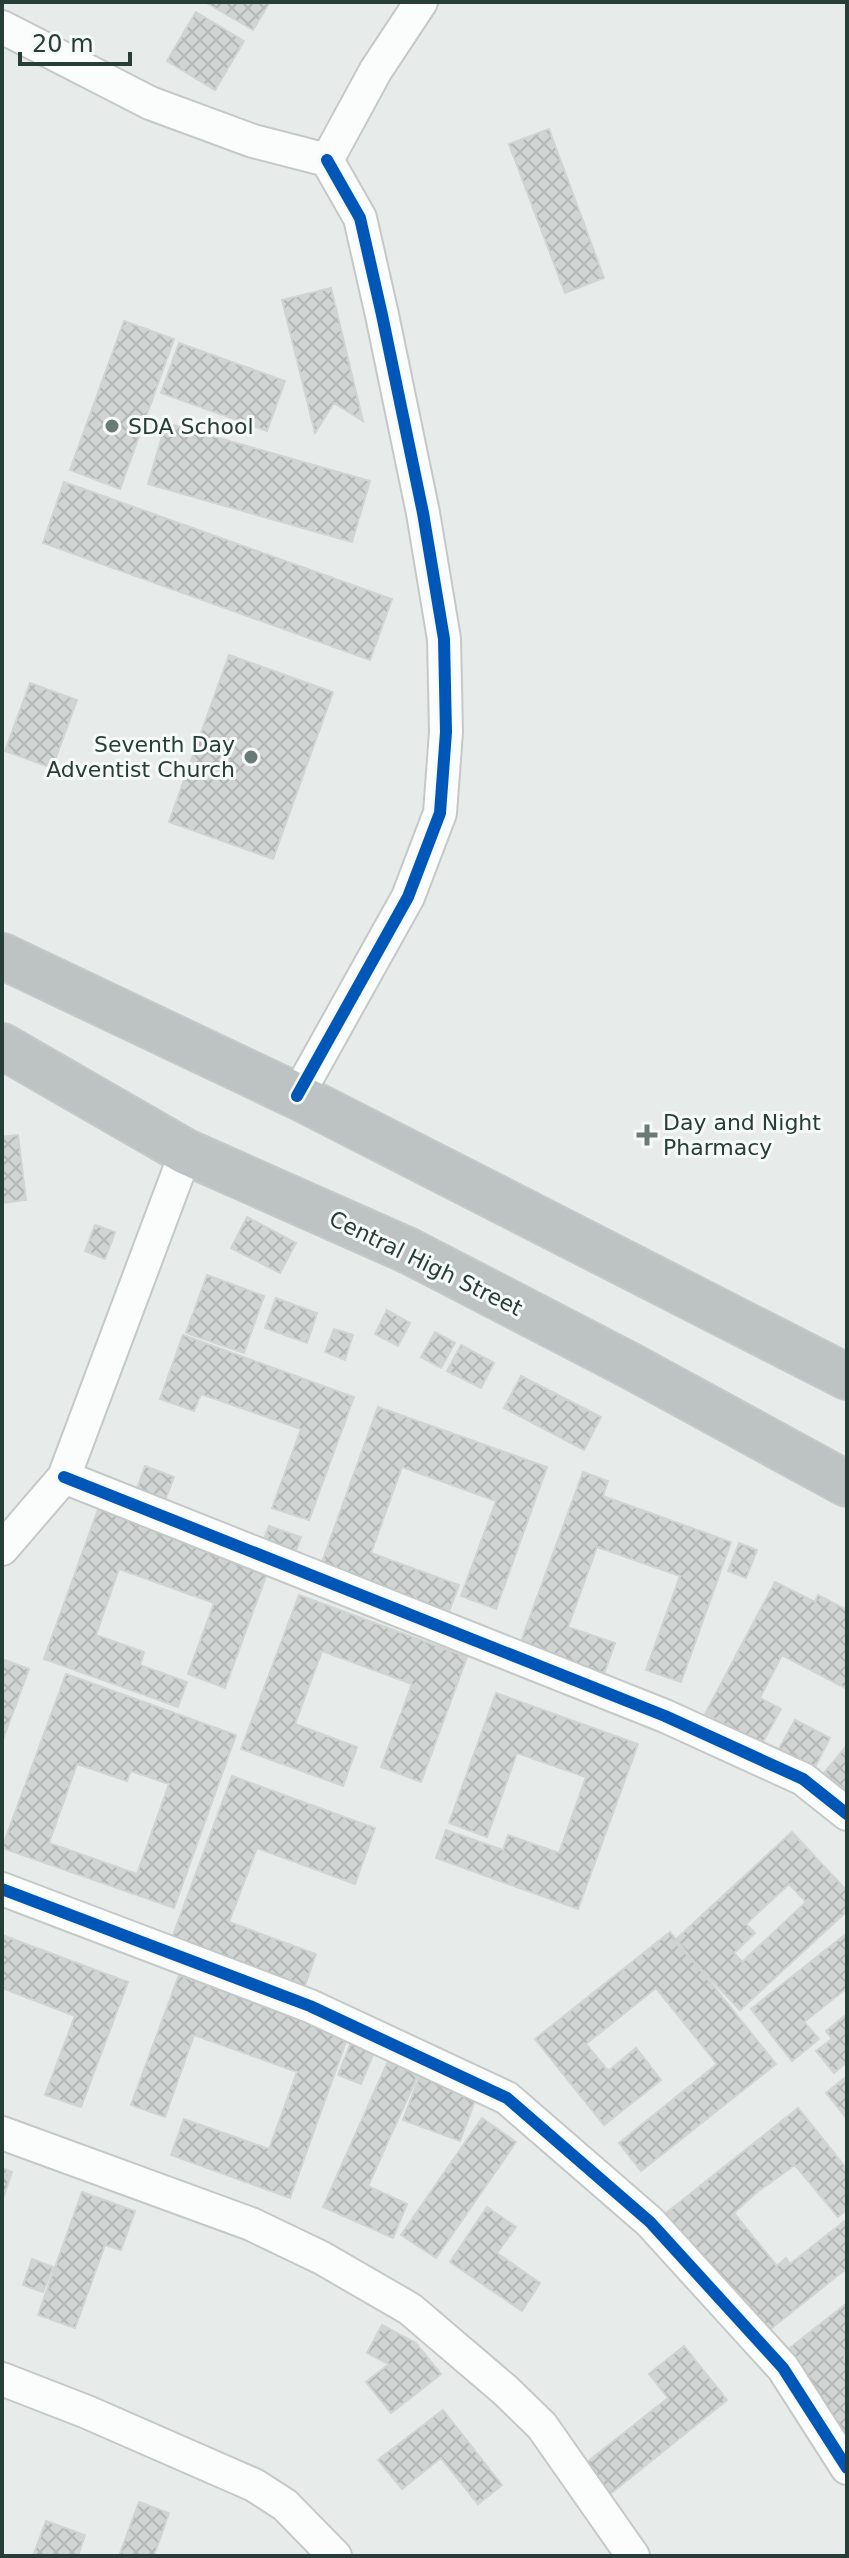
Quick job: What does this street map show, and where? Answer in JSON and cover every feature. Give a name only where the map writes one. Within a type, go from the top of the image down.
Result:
[{"type":"highway","points":[[2,956],[297,1096],[847,1377]]},
{"type":"highway","name":"Central High Street","points":[[2,1046],[186,1152],[409,1251],[629,1365],[847,1484]]},
{"type":"street","points":[[327,160],[376,70],[421,2]]},
{"type":"street","points":[[2,27],[150,103],[253,141],[327,160],[360,218],[423,513],[444,639],[446,732],[440,813],[408,897],[297,1096]]},
{"type":"street","points":[[2,1549],[64,1477],[186,1152]]},
{"type":"street","points":[[64,1477],[665,1716],[803,1779],[847,1814]]},
{"type":"street","points":[[2,1889],[310,2006],[507,2098],[650,2222],[783,2368],[847,2468]]},
{"type":"street","points":[[2,2133],[251,2224],[322,2258],[410,2309],[542,2426],[633,2556]]},
{"type":"street","points":[[2,2379],[87,2412],[254,2485],[285,2505],[335,2556]]},
{"type":"building","points":[[205,2],[270,2],[253,30]]},
{"type":"building","points":[[196,12],[244,41],[215,90],[167,61]]},
{"type":"building","points":[[549,129],[604,278],[565,293],[509,144]]},
{"type":"building","points":[[331,288],[363,421],[334,403],[315,433],[282,300]]},
{"type":"building","points":[[124,321],[174,339],[120,489],[70,470]]},
{"type":"building","points":[[179,343],[285,381],[267,431],[161,393]]},
{"type":"building","points":[[166,423],[370,481],[352,542],[148,484]]},
{"type":"building","points":[[64,482],[392,599],[370,660],[43,543]]},
{"type":"building","name":"Seventh Day Adventist Church","points":[[229,655],[333,692],[273,859],[169,822]]},
{"type":"building","points":[[30,683],[77,700],[52,768],[5,751]]},
{"type":"building","points":[[18,1135],[26,1200],[2,1203],[2,1137]]},
{"type":"building","points":[[247,1217],[296,1243],[280,1273],[231,1248]]},
{"type":"building","points":[[95,1225],[115,1232],[105,1259],[85,1251]]},
{"type":"building","points":[[207,1275],[264,1296],[244,1353],[186,1333]]},
{"type":"building","points":[[276,1298],[317,1313],[307,1343],[265,1328]]},
{"type":"building","points":[[387,1310],[410,1323],[398,1346],[375,1334]]},
{"type":"building","points":[[334,1329],[353,1335],[345,1360],[325,1352]]},
{"type":"building","points":[[435,1332],[455,1343],[441,1368],[421,1357]]},
{"type":"building","points":[[183,1335],[354,1397],[309,1520],[272,1508],[301,1429],[201,1394],[194,1411],[160,1399]]},
{"type":"building","points":[[461,1345],[494,1363],[481,1388],[447,1371]]},
{"type":"building","points":[[521,1376],[601,1417],[584,1450],[504,1408]]},
{"type":"building","points":[[378,1407],[547,1467],[496,1609],[461,1596],[496,1501],[402,1467],[371,1553],[459,1585],[446,1619],[318,1573]]},
{"type":"building","points":[[145,1466],[174,1477],[163,1506],[134,1497]]},
{"type":"building","points":[[583,1472],[608,1481],[603,1496],[731,1542],[681,1682],[646,1670],[680,1576],[597,1547],[568,1627],[615,1643],[604,1674],[520,1644]]},
{"type":"building","points":[[100,1504],[270,1565],[225,1688],[188,1674],[214,1603],[119,1569],[96,1635],[144,1652],[140,1665],[187,1682],[178,1707],[44,1659]]},
{"type":"building","points":[[269,1526],[301,1537],[294,1556],[262,1544]]},
{"type":"building","points":[[739,1543],[757,1550],[746,1578],[728,1571]]},
{"type":"building","points":[[775,1582],[815,1602],[818,1595],[847,1610],[847,1689],[782,1655],[760,1698],[781,1709],[762,1744],[705,1714]]},
{"type":"building","points":[[299,1595],[467,1657],[421,1782],[381,1767],[412,1684],[322,1651],[295,1724],[357,1747],[343,1786],[241,1749]]},
{"type":"building","points":[[2,1659],[29,1669],[2,1742]]},
{"type":"building","points":[[66,1674],[236,1735],[174,1908],[2,1848]],"holes":[[[77,1764],[127,1781],[131,1771],[169,1784],[137,1874],[49,1843]]]},
{"type":"building","points":[[496,1693],[638,1744],[578,1909],[436,1858],[446,1830],[503,1850],[508,1835],[559,1853],[586,1777],[517,1753],[487,1837],[449,1823]]},
{"type":"building","points":[[795,1720],[830,1738],[813,1771],[777,1752]]},
{"type":"building","points":[[847,1745],[847,1791],[824,1773]]},
{"type":"building","points":[[232,1776],[375,1828],[355,1884],[257,1848],[229,1922],[316,1954],[302,1994],[169,1946]]},
{"type":"building","points":[[792,1832],[847,1891],[847,1911],[740,2010],[674,1941]],"holes":[[[789,1884],[806,1902],[742,1962],[734,1953],[755,1933],[746,1924]]]},
{"type":"building","points":[[670,1932],[776,2064],[641,2171],[619,2143],[717,2064],[656,1988],[586,2044],[608,2071],[636,2048],[661,2080],[604,2125],[535,2039]]},
{"type":"building","points":[[847,1933],[847,1988],[804,2022],[819,2039],[792,2061],[751,2009]]},
{"type":"building","points":[[2,1935],[128,1982],[81,2107],[45,2095],[75,2016],[2,1988]]},
{"type":"building","points":[[179,1975],[348,2036],[290,2198],[171,2155],[184,2119],[269,2149],[297,2072],[194,2035],[165,2117],[131,2105]]},
{"type":"building","points":[[847,2014],[847,2062],[834,2073],[816,2051],[832,2039],[826,2031]]},
{"type":"building","points":[[352,2040],[375,2050],[361,2084],[338,2075]]},
{"type":"building","points":[[388,2061],[418,2075],[368,2186],[407,2204],[393,2238],[323,2207]]},
{"type":"building","points":[[422,2070],[479,2090],[460,2141],[403,2120]]},
{"type":"building","points":[[847,2076],[847,2119],[826,2093]]},
{"type":"building","points":[[798,2108],[847,2169],[847,2209],[838,2217],[795,2165],[734,2213],[777,2266],[786,2258],[790,2264],[847,2219],[847,2268],[763,2335],[665,2214]]},
{"type":"building","points":[[482,2118],[516,2142],[436,2258],[401,2235]]},
{"type":"building","points":[[2,2168],[12,2172],[3,2198],[2,2198]]},
{"type":"building","points":[[82,2192],[135,2211],[121,2250],[105,2245],[75,2328],[38,2315]]},
{"type":"building","points":[[487,2207],[516,2227],[497,2253],[540,2283],[522,2311],[450,2262]]},
{"type":"building","points":[[32,2259],[53,2267],[43,2292],[23,2285]]},
{"type":"building","points":[[847,2303],[847,2353],[844,2356],[847,2359],[847,2436],[781,2355]]},
{"type":"building","points":[[382,2325],[416,2343],[441,2374],[391,2413],[366,2382],[389,2364],[367,2353]]},
{"type":"building","points":[[684,2346],[727,2400],[610,2494],[586,2463],[668,2398],[649,2374]]},
{"type":"building","points":[[443,2410],[502,2485],[478,2504],[441,2458],[402,2489],[378,2460]]},
{"type":"building","points":[[139,2502],[169,2513],[154,2556],[119,2556]]},
{"type":"building","points":[[46,2521],[85,2535],[78,2556],[33,2556]]},
{"type":"cycle path","points":[[297,1096],[408,897],[440,813],[446,732],[444,639],[423,513],[382,315],[360,218],[327,160]]},
{"type":"cycle path","points":[[64,1477],[665,1716],[803,1779],[847,1814]]},
{"type":"cycle path","points":[[2,1889],[310,2006],[507,2098],[650,2222],[783,2368],[847,2468]]},
{"type":"place","name":"SDA School","points":[[112,426]]},
{"type":"place","name":"Seventh Day Adventist Church","points":[[251,757]]},
{"type":"place","name":"Day and Night Pharmacy","points":[[647,1135]]}]
